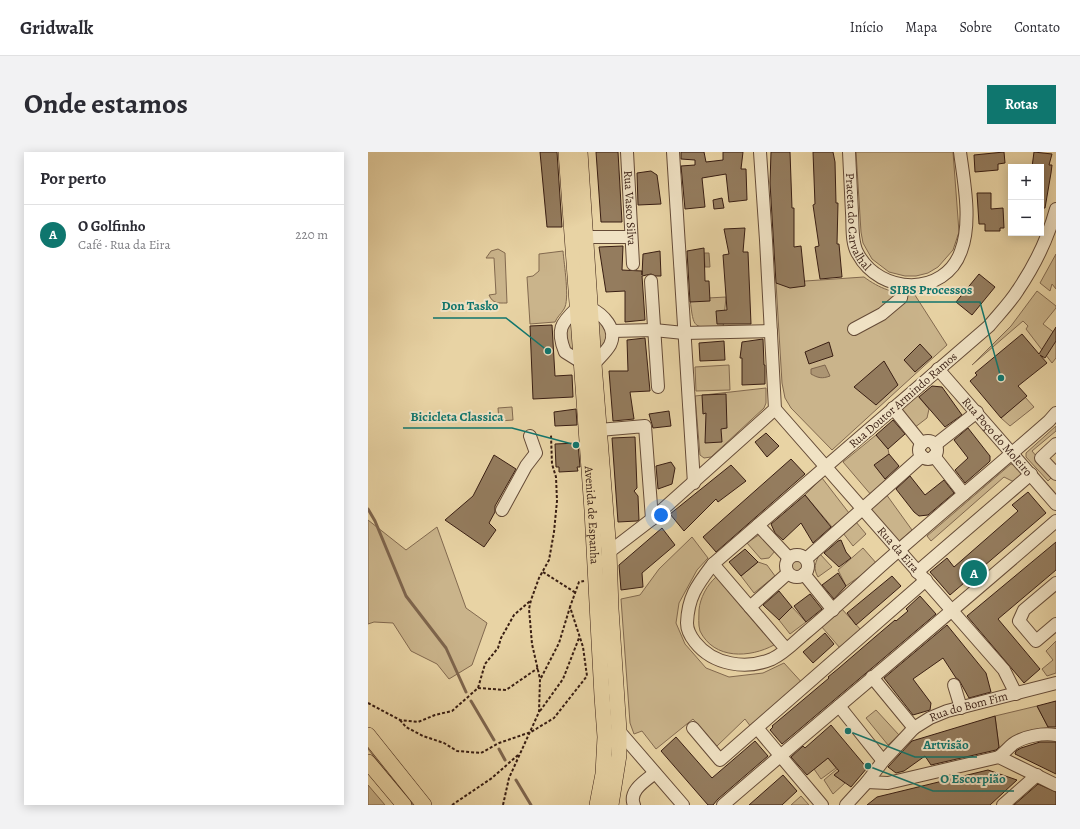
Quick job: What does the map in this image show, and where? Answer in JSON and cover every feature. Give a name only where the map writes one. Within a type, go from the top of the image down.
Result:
[{"type":"main road","name":"Avenida de Espanha","points":[[566,152],[583,308],[587,363],[595,577],[605,737],[603,774],[597,805]]},
{"type":"main road","name":"Avenida de Espanha","points":[[580,152],[586,237],[583,308]]},
{"type":"main road","name":"Avenida de Espanha","points":[[587,363],[599,430],[609,552],[619,731],[619,756],[611,805]]},
{"type":"main road","points":[[368,735],[424,805]]},
{"type":"main road","points":[[368,762],[404,805]]},
{"type":"street","name":"Rua Vasco Silva","points":[[627,152],[633,264]]},
{"type":"street","points":[[673,152],[694,483]]},
{"type":"street","points":[[609,552],[652,520],[775,409],[760,152]]},
{"type":"street","name":"Praceta do Carvalhal","points":[[849,152],[853,236],[857,253],[866,266],[880,278],[892,283],[914,286],[936,280],[952,269],[962,251],[966,228],[966,205],[960,152]]},
{"type":"street","name":"Rua Doutor Armindo Ramos","points":[[1056,209],[1053,231],[1018,291],[989,326],[713,564],[696,587],[688,608],[687,625],[692,638],[700,649],[722,662],[746,664],[772,659],[833,610],[898,550],[1049,421],[1056,413]]},
{"type":"street","points":[[586,237],[631,236]]},
{"type":"street","points":[[651,281],[658,386]]},
{"type":"street","points":[[854,329],[882,314],[901,298],[903,285]]},
{"type":"street","points":[[583,308],[596,311],[602,316],[612,330],[611,343],[606,351],[587,363]]},
{"type":"street","points":[[612,330],[654,330],[684,333],[770,330]]},
{"type":"street","name":"Rua Poço do Moleiro","points":[[938,369],[1056,504]]},
{"type":"street","points":[[893,408],[964,494]]},
{"type":"street","name":"Rua da Eira","points":[[775,409],[921,576],[953,610],[1004,670],[1016,694]]},
{"type":"street","points":[[806,559],[928,450],[977,412]]},
{"type":"street","points":[[599,430],[645,426],[652,520]]},
{"type":"street","points":[[502,510],[526,466],[536,453],[530,436]]},
{"type":"street","points":[[1056,444],[1041,458],[1056,474]]},
{"type":"street","points":[[693,728],[720,760],[757,728],[1031,474]]},
{"type":"street","points":[[723,805],[1056,521]]},
{"type":"street","points":[[758,525],[789,558]]},
{"type":"street","points":[[798,554],[806,559],[808,569],[804,574],[798,577],[788,573],[785,567],[789,558],[798,554]]},
{"type":"street","points":[[713,564],[786,649]]},
{"type":"street","points":[[750,607],[788,573]]},
{"type":"street","points":[[804,574],[833,610]]},
{"type":"street","points":[[1056,583],[1024,610],[1019,621],[1036,641],[1056,624]]},
{"type":"street","points":[[872,677],[914,728]]},
{"type":"street","name":"Rua do Bom Fim","points":[[846,805],[867,782],[883,761],[914,728],[930,718],[960,708],[1056,683]]},
{"type":"street","points":[[954,685],[960,708]]},
{"type":"street","points":[[839,706],[883,761]]},
{"type":"street","points":[[757,728],[822,805]]},
{"type":"street","points":[[619,731],[683,805]]},
{"type":"street","points":[[867,782],[888,783],[1000,758],[1013,744],[1027,737],[1050,734],[1056,735]]},
{"type":"street","points":[[1000,758],[1056,785]]},
{"type":"street","points":[[634,805],[632,800],[634,791],[655,773]]},
{"type":"street","points":[[1003,805],[1037,775]]},
{"type":"path","points":[[539,712],[540,679],[532,644],[529,609],[531,600],[549,560],[554,532],[557,501],[556,477],[552,464],[550,435]]},
{"type":"path","points":[[543,571],[576,593]]},
{"type":"path","points":[[540,679],[559,643],[579,582],[595,577]]},
{"type":"path","points":[[400,720],[418,722],[435,715],[452,711],[478,688],[485,664],[498,648],[501,638],[514,615],[531,600]]},
{"type":"path","points":[[368,702],[400,720],[406,727],[423,736],[444,743],[457,751],[481,752],[531,732],[554,718],[587,676],[583,647],[570,607]]},
{"type":"path","points":[[503,805],[509,778],[539,712],[563,678],[579,637]]},
{"type":"path","points":[[478,688],[506,690],[538,668]]},
{"type":"path","points":[[452,805],[492,778],[520,754]]},
{"type":"shaded area","points":[[856,152],[953,152],[959,232],[953,250],[938,267],[928,273],[916,276],[905,276],[889,272],[872,259],[863,243],[861,232]]},
{"type":"shaded area","points":[[498,249],[505,253],[507,303],[498,303],[489,295],[496,294],[494,258],[486,258],[491,251]]},
{"type":"shaded area","points":[[563,251],[567,290],[567,298],[564,309],[555,322],[530,324],[527,277],[533,276],[539,271],[539,254]]},
{"type":"shaded area","points":[[704,253],[709,253],[710,267],[705,267]]},
{"type":"shaded area","points":[[1056,254],[1056,289],[1052,284],[1050,291],[1040,283]]},
{"type":"shaded area","points":[[864,277],[887,290],[906,293],[913,292],[947,345],[832,450],[791,408],[785,398],[782,383],[776,283]]},
{"type":"shaded area","points":[[1037,291],[1056,306],[1043,324],[1056,334],[1056,358],[1052,363],[1026,329],[1028,326],[1023,321],[972,365],[1011,326]]},
{"type":"shaded area","points":[[726,297],[723,328],[700,327],[696,325],[692,316],[690,299]]},
{"type":"shaded area","points":[[596,316],[605,324],[608,340],[599,354]]},
{"type":"shaded area","points":[[572,317],[575,355],[567,348],[566,326]]},
{"type":"shaded area","points":[[729,365],[730,390],[696,391],[695,367]]},
{"type":"shaded area","points":[[825,365],[830,376],[820,378],[811,374],[811,369]]},
{"type":"shaded area","points":[[766,388],[766,403],[764,408],[711,457],[704,458],[700,455],[695,396]]},
{"type":"shaded area","points":[[916,394],[929,409],[927,418],[914,428],[901,409]]},
{"type":"shaded area","points":[[1025,397],[1034,407],[1010,426],[1001,418]]},
{"type":"shaded area","points":[[512,407],[513,420],[499,421],[498,408]]},
{"type":"shaded area","points":[[1056,426],[1056,431],[1032,451],[1053,476],[1048,481],[1026,457],[1026,453]]},
{"type":"shaded area","points":[[876,435],[888,449],[889,454],[875,466],[889,483],[872,496],[843,462]]},
{"type":"shaded area","points":[[1011,464],[1016,466],[1022,474],[1017,482],[1004,477],[931,541],[927,536]]},
{"type":"shaded area","points":[[822,478],[849,513],[832,527],[805,495]]},
{"type":"shaded area","points":[[886,494],[912,530],[897,543],[869,510]]},
{"type":"shaded area","points":[[368,520],[406,550],[437,527],[466,608],[487,623],[472,665],[449,679],[437,664],[411,651],[393,623],[374,622],[368,624]]},
{"type":"shaded area","points":[[856,522],[866,534],[853,546],[843,533]]},
{"type":"shaded area","points":[[760,534],[775,551],[769,558],[761,559],[747,543]]},
{"type":"shaded area","points":[[692,537],[708,558],[697,570],[679,603],[676,623],[685,644],[706,668],[729,677],[763,673],[784,663],[805,686],[751,727],[745,719],[717,746],[693,719],[656,749],[642,731],[634,734],[630,723],[621,599],[640,595],[659,569]]},
{"type":"shaded area","points":[[863,548],[877,564],[846,586],[838,570]]},
{"type":"shaded area","points":[[820,554],[832,567],[818,577],[815,566]]},
{"type":"shaded area","points":[[797,559],[802,561],[804,566],[802,571],[797,573],[792,571],[790,566],[792,561]]},
{"type":"shaded area","points":[[758,562],[767,565],[775,576],[754,593],[741,576]]},
{"type":"shaded area","points":[[716,577],[774,645],[754,652],[733,654],[723,652],[706,640],[699,629],[699,610],[704,592]]},
{"type":"shaded area","points":[[792,607],[806,622],[790,634],[779,620]]},
{"type":"shaded area","points":[[841,608],[861,630],[840,648],[821,626]]},
{"type":"shaded area","points":[[1056,641],[1056,673],[1047,676],[1042,669],[1053,660],[1046,651]]},
{"type":"shaded area","points":[[1037,706],[1049,729],[999,748],[995,716]]},
{"type":"shaded area","points":[[876,710],[899,735],[888,745],[866,718]]},
{"type":"shaded area","points":[[368,743],[418,805],[413,805],[368,749]]},
{"type":"shaded area","points":[[828,758],[836,768],[821,779],[814,769]]},
{"type":"shaded area","points":[[837,769],[839,771],[834,775],[845,783],[833,794],[824,780]]},
{"type":"shaded area","points":[[368,785],[385,805],[368,805]]},
{"type":"shaded area","points":[[801,796],[809,805],[791,805]]},
{"type":"building","points":[[540,152],[557,152],[562,227],[547,227]]},
{"type":"building","points":[[596,152],[618,152],[622,222],[601,222]]},
{"type":"building","points":[[681,152],[704,152],[706,162],[723,160],[723,152],[743,152],[741,169],[746,169],[747,200],[729,202],[726,174],[702,178],[705,207],[685,209],[681,166],[695,165],[695,160],[681,159]]},
{"type":"building","points":[[771,152],[790,152],[792,208],[794,208],[794,247],[801,246],[805,286],[790,288],[776,283],[770,183]]},
{"type":"building","points":[[813,152],[833,152],[835,162],[836,203],[838,203],[837,244],[839,244],[842,277],[820,279],[815,247],[819,246],[813,205],[815,204]]},
{"type":"building","points":[[1004,152],[1005,163],[998,164],[998,170],[975,172],[974,155]]},
{"type":"building","points":[[1034,152],[1052,154],[1049,165],[1052,165],[1045,208],[1044,164],[1032,164]]},
{"type":"building","points":[[651,171],[657,175],[661,204],[638,205],[637,173]]},
{"type":"building","points":[[977,193],[991,193],[991,209],[1003,208],[1004,228],[1000,228],[1000,231],[985,231],[985,224],[979,224]]},
{"type":"building","points":[[722,198],[724,208],[714,209],[713,200]]},
{"type":"building","points":[[745,228],[743,252],[748,252],[751,324],[717,324],[716,311],[727,310],[723,255],[729,254],[724,229]]},
{"type":"building","points":[[623,246],[622,270],[642,271],[642,275],[643,254],[660,251],[661,276],[651,274],[642,276],[645,320],[625,322],[625,291],[606,292],[599,247]]},
{"type":"building","points":[[704,248],[705,281],[709,281],[710,301],[690,302],[687,251]]},
{"type":"building","points":[[979,274],[995,287],[972,315],[956,302]]},
{"type":"building","points":[[552,325],[555,376],[572,375],[573,397],[533,399],[530,326]]},
{"type":"building","points":[[1056,327],[1056,341],[1045,358],[1040,355],[1047,363],[1018,386],[1027,396],[1001,418],[970,381],[977,375],[975,373],[1022,334],[1039,354]]},
{"type":"building","points":[[645,338],[650,391],[630,392],[634,419],[613,421],[609,371],[628,371],[627,340]]},
{"type":"building","points":[[763,339],[765,384],[742,385],[742,358],[740,358],[742,342]]},
{"type":"building","points":[[724,341],[725,360],[700,361],[699,343]]},
{"type":"building","points":[[829,342],[833,356],[809,364],[805,352]]},
{"type":"building","points":[[920,344],[932,357],[915,372],[904,360]]},
{"type":"building","points":[[884,361],[898,385],[876,405],[854,387]]},
{"type":"building","points":[[932,386],[942,387],[962,415],[945,427],[919,397]]},
{"type":"building","points":[[726,394],[727,428],[721,429],[722,442],[705,443],[706,413],[703,414],[702,395]]},
{"type":"building","points":[[576,409],[577,425],[555,426],[554,412]]},
{"type":"building","points":[[669,411],[671,426],[653,428],[649,414]]},
{"type":"building","points":[[893,420],[905,434],[888,449],[876,435]]},
{"type":"building","points":[[968,428],[990,456],[990,461],[965,483],[955,470],[968,458],[954,440]]},
{"type":"building","points":[[766,433],[779,446],[767,457],[755,442]]},
{"type":"building","points":[[635,437],[637,488],[634,491],[638,496],[639,520],[618,522],[612,438]]},
{"type":"building","points":[[578,443],[580,467],[577,467],[578,471],[559,472],[559,467],[556,467],[555,444]]},
{"type":"building","points":[[889,454],[899,466],[885,479],[874,465]]},
{"type":"building","points":[[494,455],[516,469],[495,506],[495,512],[489,523],[496,530],[484,547],[445,520],[473,496]]},
{"type":"building","points":[[791,459],[805,474],[716,552],[703,537]]},
{"type":"building","points":[[671,462],[675,468],[672,484],[658,489],[656,466]]},
{"type":"building","points":[[731,465],[746,481],[718,502],[716,499],[684,531],[670,514]]},
{"type":"building","points":[[910,476],[925,495],[944,480],[954,493],[928,515],[919,516],[914,512],[896,489]]},
{"type":"building","points":[[1028,492],[1046,513],[950,595],[930,572],[947,558],[954,567],[1018,511],[1012,505]]},
{"type":"building","points":[[805,495],[831,527],[813,543],[801,523],[783,540],[775,533],[771,524]]},
{"type":"building","points":[[662,528],[675,545],[642,573],[643,587],[621,590],[619,565]]},
{"type":"building","points":[[841,540],[846,552],[851,558],[839,567],[824,553]]},
{"type":"building","points":[[1056,542],[1056,570],[998,619],[1040,669],[1024,683],[967,616]]},
{"type":"building","points":[[745,549],[758,562],[741,576],[729,562]]},
{"type":"building","points":[[838,573],[846,586],[834,599],[822,585]]},
{"type":"building","points":[[892,576],[901,586],[856,625],[847,613]]},
{"type":"building","points":[[779,591],[792,607],[779,620],[763,605]]},
{"type":"building","points":[[810,594],[822,609],[806,622],[794,606]]},
{"type":"building","points":[[920,596],[936,614],[782,744],[770,730],[773,727],[772,726],[895,620],[896,621],[908,611],[906,609]]},
{"type":"building","points":[[947,625],[986,673],[991,692],[969,698],[959,680],[956,678],[943,658],[913,679],[931,703],[930,710],[913,715],[884,678]]},
{"type":"building","points":[[825,633],[834,644],[813,663],[803,652]]},
{"type":"building","points":[[1056,701],[1056,727],[1048,727],[1037,706]]},
{"type":"building","points":[[995,716],[999,747],[996,750],[931,765],[925,756],[904,771],[896,773],[888,767],[912,741]]},
{"type":"building","points":[[831,725],[867,768],[851,787],[834,775],[839,771],[828,758],[807,775],[791,757],[803,746],[805,748]]},
{"type":"building","points":[[676,737],[712,778],[755,741],[768,756],[713,805],[708,805],[661,751]]},
{"type":"building","points":[[1040,742],[1056,742],[1056,774],[1015,754],[1016,751],[1021,748]]},
{"type":"building","points":[[988,770],[1017,780],[990,805],[867,805],[877,797]]},
{"type":"building","points":[[783,775],[797,791],[782,805],[749,805]]},
{"type":"building","points":[[1038,784],[1056,792],[1056,805],[1014,805]]},
{"type":"waterway","points":[[368,509],[375,521],[406,596],[446,648],[466,692]]},
{"type":"waterway","points":[[471,701],[494,740]]},
{"type":"waterway","points":[[499,749],[505,760]]},
{"type":"waterway","points":[[516,780],[531,805]]},
{"type":"place","name":"Don Tasko","points":[[548,351]]},
{"type":"place","name":"SIBS Processos","points":[[1001,378]]},
{"type":"place","name":"Bicicleta Classica","points":[[576,445]]},
{"type":"place","name":"O Golfinho","points":[[974,573]]},
{"type":"place","name":"Artvisão","points":[[848,731]]},
{"type":"place","name":"O Escorpião","points":[[868,766]]}]
